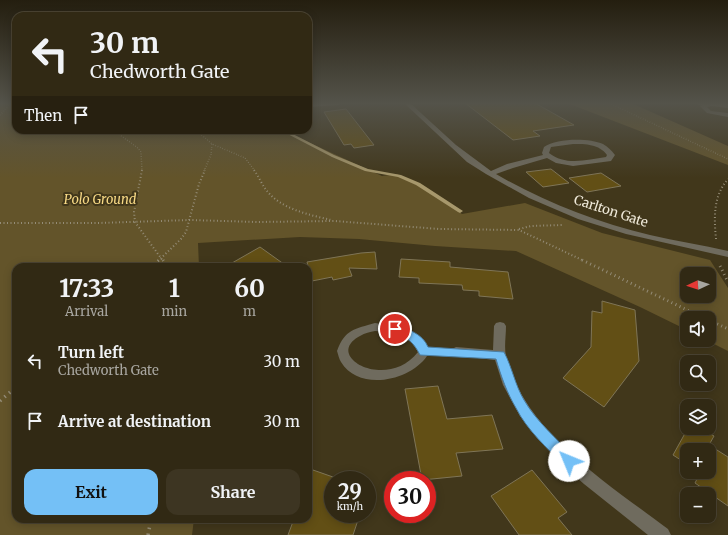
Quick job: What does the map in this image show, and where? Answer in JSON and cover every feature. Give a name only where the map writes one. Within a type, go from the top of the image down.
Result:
[{"type":"street","name":"Carlton Gate","points":[[435,128],[470,160],[491,174],[527,194],[586,218],[650,238],[728,254]]},
{"type":"street","points":[[491,174],[510,166],[548,156],[559,161],[577,164],[608,158],[611,155],[609,151],[598,144],[577,141],[549,146],[546,148],[545,153],[548,156]]},
{"type":"street","points":[[500,326],[500,355],[506,376],[517,399],[529,418],[575,467],[662,535]]},
{"type":"street","points":[[456,352],[500,355]]},
{"type":"lane","points":[[375,327],[406,333],[422,344],[424,352],[420,358],[409,367],[394,373],[380,375],[361,373],[345,361],[343,353],[344,344],[352,334],[360,330],[375,327]]},
{"type":"lane","points":[[424,352],[456,352]]},
{"type":"path","points":[[662,128],[728,159]]},
{"type":"path","points":[[119,134],[138,148],[141,152],[142,169],[134,212],[135,222],[165,263]]},
{"type":"path","points":[[201,134],[212,144],[245,158],[267,191],[279,202],[311,215],[335,221]]},
{"type":"path","points":[[156,263],[181,239],[186,232],[199,184],[211,155],[212,144]]},
{"type":"path","points":[[728,179],[717,198],[714,218],[721,268],[728,282]]},
{"type":"path","points":[[0,223],[190,220],[257,222],[335,221],[439,229],[519,230],[531,226],[567,224]]},
{"type":"path","points":[[519,230],[689,311]]},
{"type":"path","points":[[709,237],[716,238]]},
{"type":"path","points":[[716,323],[728,329]]},
{"type":"path","points":[[0,401],[12,390]]},
{"type":"path","points":[[148,535],[150,523]]},
{"type":"green space","name":"Polo Ground","points":[[0,128],[12,128],[12,134],[291,134],[382,176],[397,174],[434,193],[462,214],[525,203],[602,233],[710,260],[714,267],[680,267],[680,303],[716,303],[716,269],[728,288],[728,351],[716,345],[716,311],[680,311],[680,327],[516,251],[359,239],[300,237],[198,243],[199,263],[12,263],[12,523],[194,523],[192,535],[0,535]]},
{"type":"green space","points":[[632,128],[687,128],[728,146],[728,165]]},
{"type":"building","points":[[334,128],[361,128],[374,145],[354,148],[351,144],[344,145]]},
{"type":"building","points":[[497,128],[554,128],[533,131],[540,136],[513,140]]},
{"type":"building","points":[[551,169],[569,183],[543,187],[526,172]]},
{"type":"building","points":[[601,173],[621,186],[587,192],[569,178]]},
{"type":"building","points":[[260,247],[282,263],[232,263]]},
{"type":"building","points":[[375,252],[377,269],[349,268],[352,276],[333,280],[332,277],[312,281],[312,263],[307,262]]},
{"type":"building","points":[[401,259],[450,262],[450,267],[508,272],[513,299],[479,296],[479,291],[463,290],[462,285],[419,283],[419,278],[399,277]]},
{"type":"building","points":[[602,301],[635,310],[639,361],[604,407],[563,378],[591,347],[592,311],[602,313]]},
{"type":"building","points":[[438,386],[447,419],[492,415],[503,449],[456,453],[462,476],[436,479],[436,471],[420,471],[405,389]]},
{"type":"building","points":[[684,435],[714,436],[710,443],[680,443],[680,460],[673,455]]},
{"type":"building","points":[[716,449],[728,457],[728,506],[716,498],[716,487],[701,487],[695,483],[697,479],[716,479]]},
{"type":"building","points":[[313,470],[324,474],[324,523],[357,523],[353,535],[288,535],[292,523],[312,523]]},
{"type":"building","points":[[532,470],[567,512],[558,518],[572,535],[519,535],[491,496]]},
{"type":"waterway","points":[[290,134],[333,156],[367,170],[399,176],[418,184],[460,211]]},
{"type":"route","points":[[395,329],[406,333],[422,344],[424,352],[456,352],[500,355],[506,376],[520,405],[541,432],[569,461]]}]
